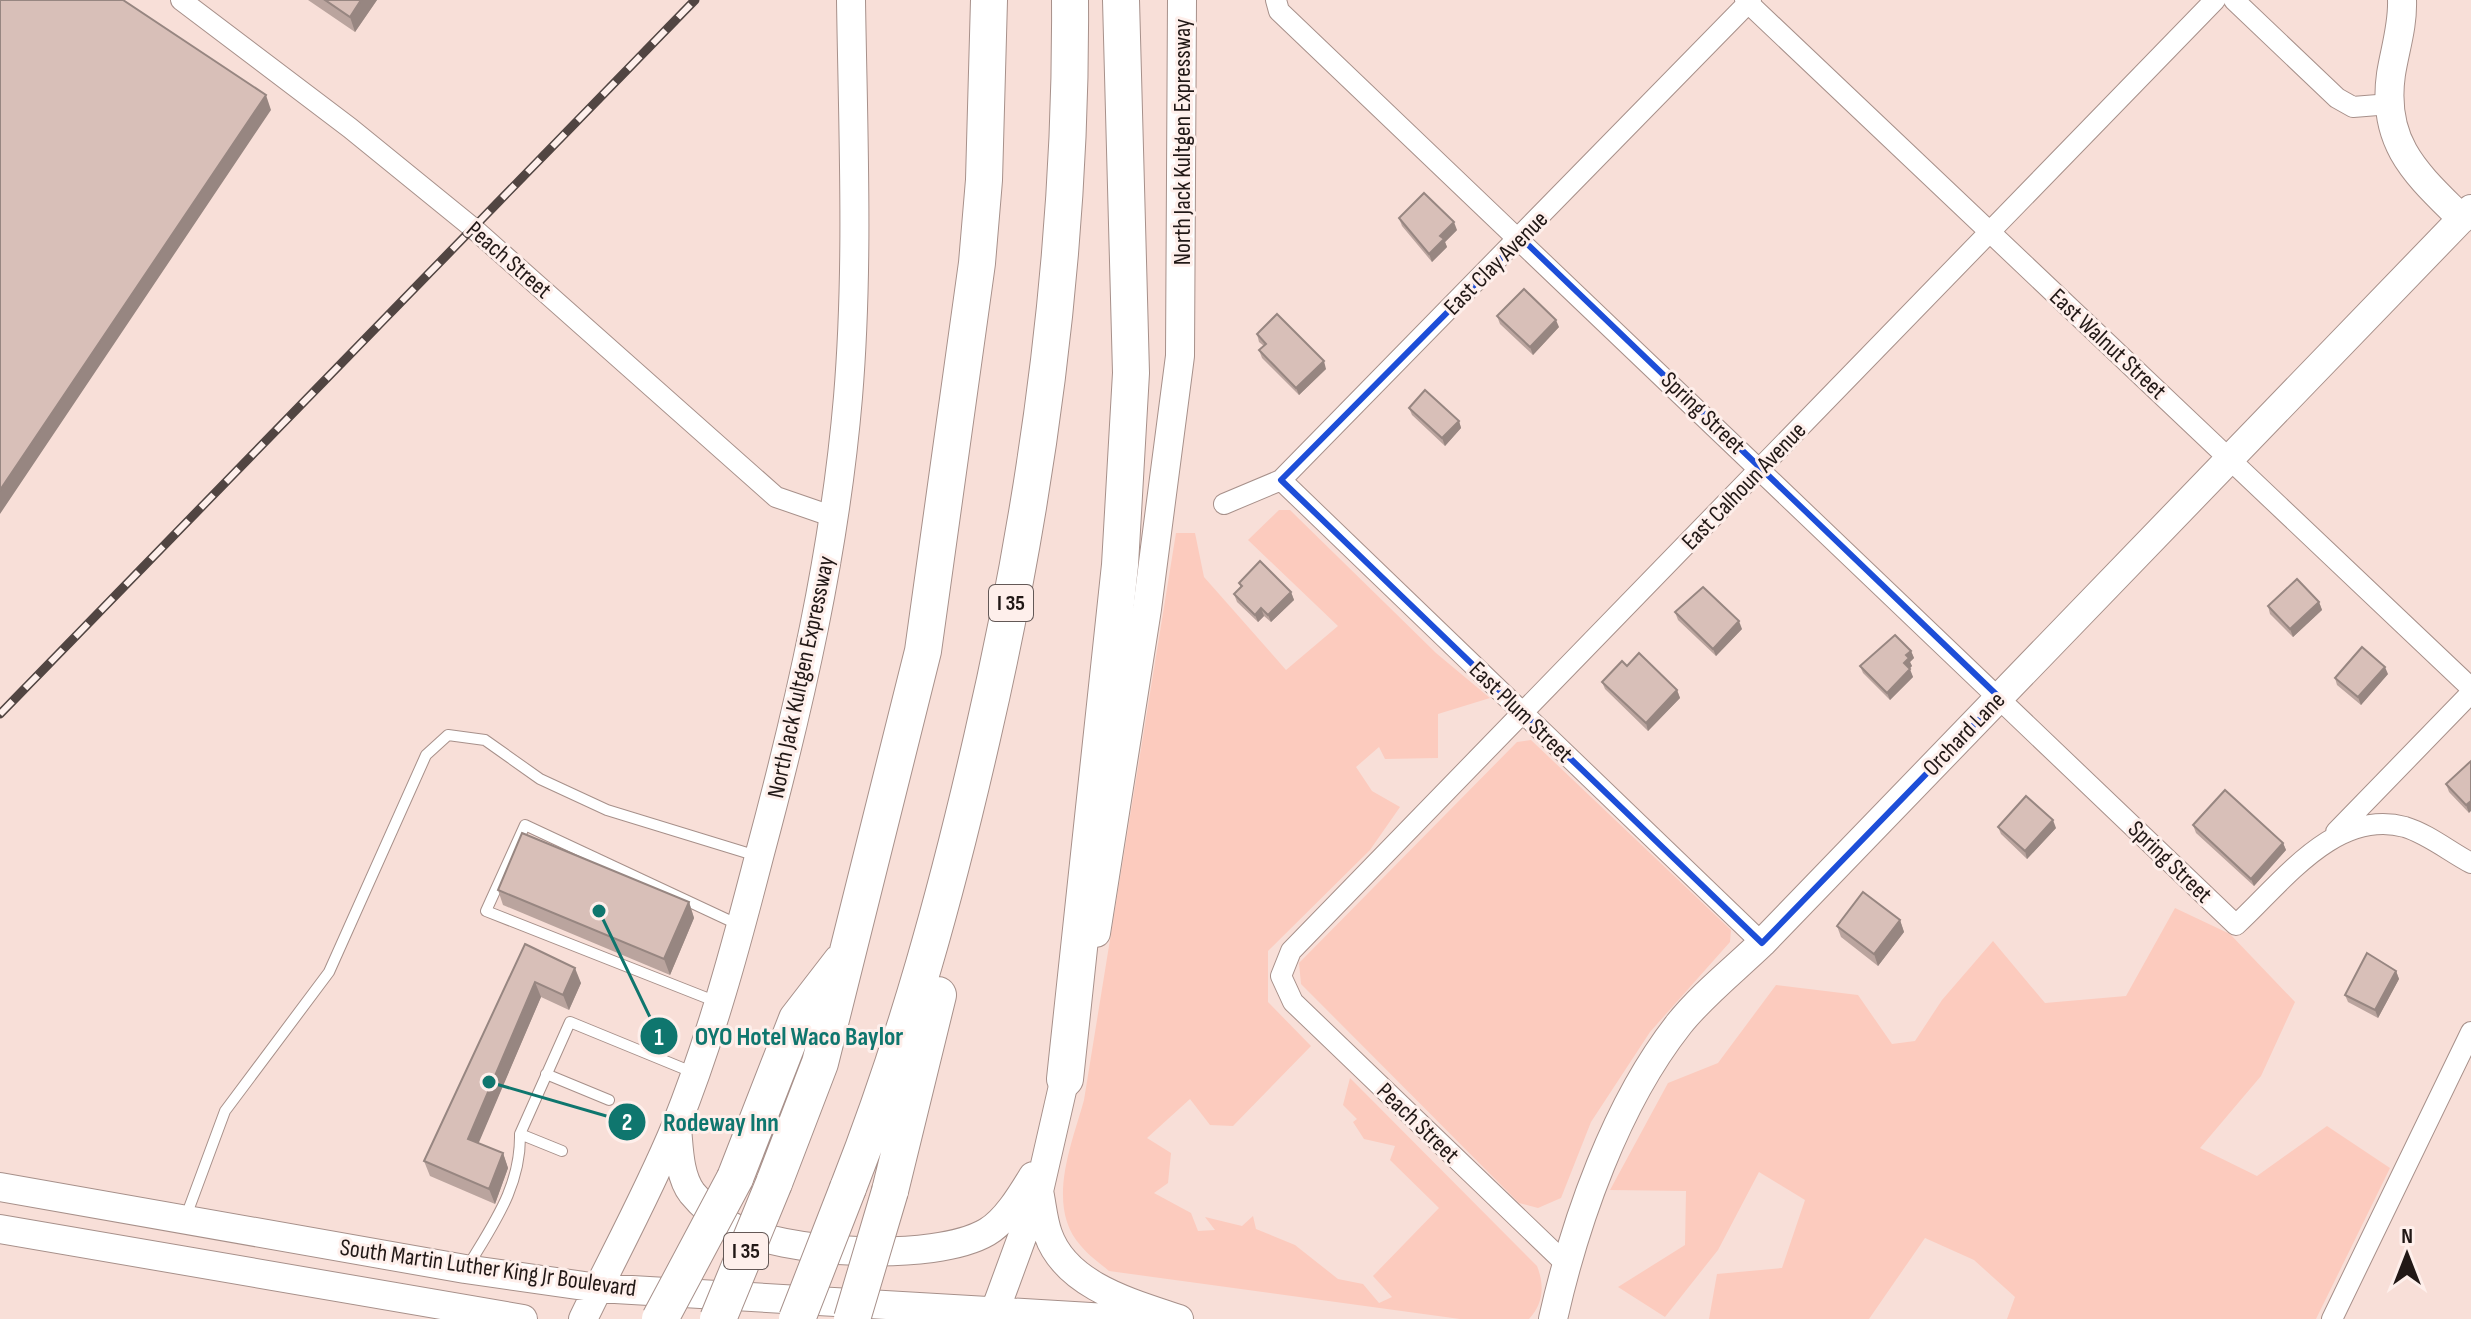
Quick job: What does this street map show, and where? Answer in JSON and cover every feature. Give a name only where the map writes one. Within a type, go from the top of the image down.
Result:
[{"type":"highway","name":"I 35","points":[[718,1319],[820,1063],[923,651],[956,431],[984,180],[989,0]]},
{"type":"highway","name":"I 35","points":[[797,1319],[913,1009],[942,904],[1003,647],[1041,438],[1068,139],[1070,0]]},
{"type":"highway","points":[[1065,1079],[1120,565],[1131,373],[1121,0]]},
{"type":"highway","points":[[852,1319],[890,1191],[929,1039],[961,889],[1003,647]]},
{"type":"highway","points":[[660,1319],[735,1178],[797,1019],[850,950]]},
{"type":"main road","name":"North Jack Kultgen Expressway","points":[[994,1316],[1039,1191],[1057,1118],[1099,922],[1116,814],[1180,356],[1182,0]]},
{"type":"main road","points":[[2402,0],[2390,104],[2401,149],[2412,169],[2468,219]]},
{"type":"main road","name":"North Jack Kultgen Expressway","points":[[583,1319],[677,1123],[718,1003],[759,857],[814,629],[834,517],[848,396],[854,268],[851,4]]},
{"type":"main road","name":"Orchard Lane","points":[[1553,1319],[1565,1263],[1592,1185],[1629,1105],[1679,1024],[1762,943],[2229,459],[2468,219]]},
{"type":"main road","points":[[677,1123],[681,1166],[691,1191],[729,1225],[759,1237],[805,1246],[901,1252],[955,1246],[989,1231],[1020,1196],[1040,1166],[1057,1118]]},
{"type":"main road","name":"South Martin Luther King Jr Boulevard","points":[[0,1187],[465,1269],[598,1288],[994,1316],[1124,1319]]},
{"type":"main road","points":[[1039,1191],[1048,1234],[1067,1265],[1081,1278],[1114,1295],[1179,1319]]},
{"type":"main road","name":"South Martin Luther King Jr Boulevard","points":[[0,1229],[523,1319]]},
{"type":"main road","points":[[435,1304],[466,1319]]},
{"type":"street","name":"Peach Street","points":[[181,0],[350,128],[473,228],[776,497],[834,517]]},
{"type":"street","name":"Spring Street","points":[[1276,0],[1279,11],[1521,238],[2236,925],[2331,838]]},
{"type":"street","name":"East Calhoun Avenue","points":[[1281,976],[1291,951],[2215,0]]},
{"type":"street","points":[[2234,0],[2337,98],[2353,107],[2390,104]]},
{"type":"street","name":"East Clay Avenue","points":[[1224,504],[1281,480],[1521,238],[1748,1]]},
{"type":"street","name":"East Walnut Street","points":[[1748,1],[2471,691]]},
{"type":"street","name":"East Plum Street","points":[[1281,480],[1762,943]]},
{"type":"street","points":[[2331,838],[2471,691]]},
{"type":"street","points":[[2331,838],[2367,824],[2390,824],[2422,834],[2471,863]]},
{"type":"street","name":"Peach Street","points":[[1281,976],[1293,1002],[1565,1263]]},
{"type":"street","points":[[2332,1319],[2471,1032]]},
{"type":"lane","points":[[185,1220],[225,1111],[329,972],[426,755],[448,735],[485,740],[540,779],[607,810],[759,857]]},
{"type":"lane","points":[[718,1003],[486,911],[525,825],[741,926]]},
{"type":"lane","points":[[465,1269],[502,1209],[521,1164],[520,1134],[570,1022],[694,1073]]},
{"type":"lane","points":[[546,1074],[609,1100]]},
{"type":"lane","points":[[520,1134],[562,1151]]},
{"type":"highlighted area","points":[[1521,238],[2000,698],[1762,943],[1281,480]]},
{"type":"shaded area","points":[[1279,510],[1290,510],[1436,653],[1490,698],[1438,714],[1438,758],[1385,759],[1379,747],[1356,767],[1372,791],[1400,807],[1370,850],[1268,951],[1268,1002],[1311,1046],[1233,1126],[1210,1125],[1190,1099],[1147,1138],[1171,1153],[1168,1183],[1154,1193],[1191,1213],[1198,1231],[1215,1230],[1205,1217],[1242,1226],[1253,1216],[1256,1229],[1295,1245],[1338,1279],[1363,1284],[1379,1303],[1392,1297],[1373,1276],[1439,1208],[1390,1160],[1395,1146],[1364,1139],[1353,1122],[1357,1119],[1343,1105],[1350,1078],[1537,1266],[1541,1294],[1529,1319],[1460,1319],[1109,1271],[1081,1246],[1070,1230],[1063,1194],[1064,1174],[1084,1100],[1176,533],[1195,533],[1204,577],[1286,670],[1338,626],[1248,540]]},
{"type":"shaded area","points":[[1531,740],[1731,930],[1730,942],[1650,1032],[1591,1122],[1561,1198],[1538,1208],[1519,1203],[1301,984],[1299,963],[1517,742]]},
{"type":"shaded area","points":[[2175,908],[2230,934],[2295,1002],[2261,1076],[2200,1148],[2257,1176],[2327,1126],[2390,1168],[2316,1319],[2007,1319],[2015,1297],[1974,1260],[1925,1238],[1869,1319],[1709,1319],[1717,1274],[1782,1268],[1805,1200],[1759,1172],[1718,1250],[1665,1317],[1618,1287],[1685,1245],[1686,1191],[1610,1190],[1668,1083],[1718,1063],[1776,985],[1858,995],[1892,1044],[1915,1041],[1942,1000],[1993,941],[2045,1003],[2126,996]]},
{"type":"building","points":[[0,0],[123,0],[266,95],[0,490]]},
{"type":"building","points":[[325,0],[361,0],[350,17]]},
{"type":"building","points":[[1424,193],[1454,222],[1440,236],[1444,239],[1429,254],[1399,218]]},
{"type":"building","points":[[1524,289],[1556,320],[1530,347],[1497,316]]},
{"type":"building","points":[[1277,314],[1324,361],[1296,388],[1259,350],[1266,344],[1257,334]]},
{"type":"building","points":[[1425,390],[1459,421],[1442,438],[1409,408]]},
{"type":"building","points":[[1260,561],[1291,592],[1268,615],[1261,608],[1255,615],[1234,594],[1242,586],[1239,583]]},
{"type":"building","points":[[2297,579],[2319,602],[2290,629],[2268,606]]},
{"type":"building","points":[[1703,587],[1739,621],[1713,649],[1675,612]]},
{"type":"building","points":[[1895,635],[1911,651],[1904,663],[1910,669],[1887,693],[1860,666]]},
{"type":"building","points":[[2362,647],[2385,667],[2358,697],[2335,678]]},
{"type":"building","points":[[1639,653],[1677,690],[1646,723],[1602,682],[1622,661],[1627,666]]},
{"type":"building","points":[[2471,761],[2471,801],[2466,805],[2446,784]]},
{"type":"building","points":[[2225,790],[2283,843],[2251,879],[2193,825]]},
{"type":"building","points":[[2026,796],[2053,820],[2025,851],[1998,827]]},
{"type":"building","points":[[522,833],[689,902],[664,959],[498,890]]},
{"type":"building","points":[[1863,892],[1900,920],[1874,954],[1837,926]]},
{"type":"building","points":[[525,944],[575,968],[563,995],[535,982],[468,1139],[503,1153],[489,1189],[424,1161]]},
{"type":"building","points":[[2367,953],[2396,971],[2375,1010],[2345,995]]},
{"type":"railway","points":[[0,714],[695,0]]},
{"type":"place","name":"OYO Hotel Waco Baylor","points":[[599,911]]},
{"type":"place","name":"Rodeway Inn","points":[[489,1082]]}]
